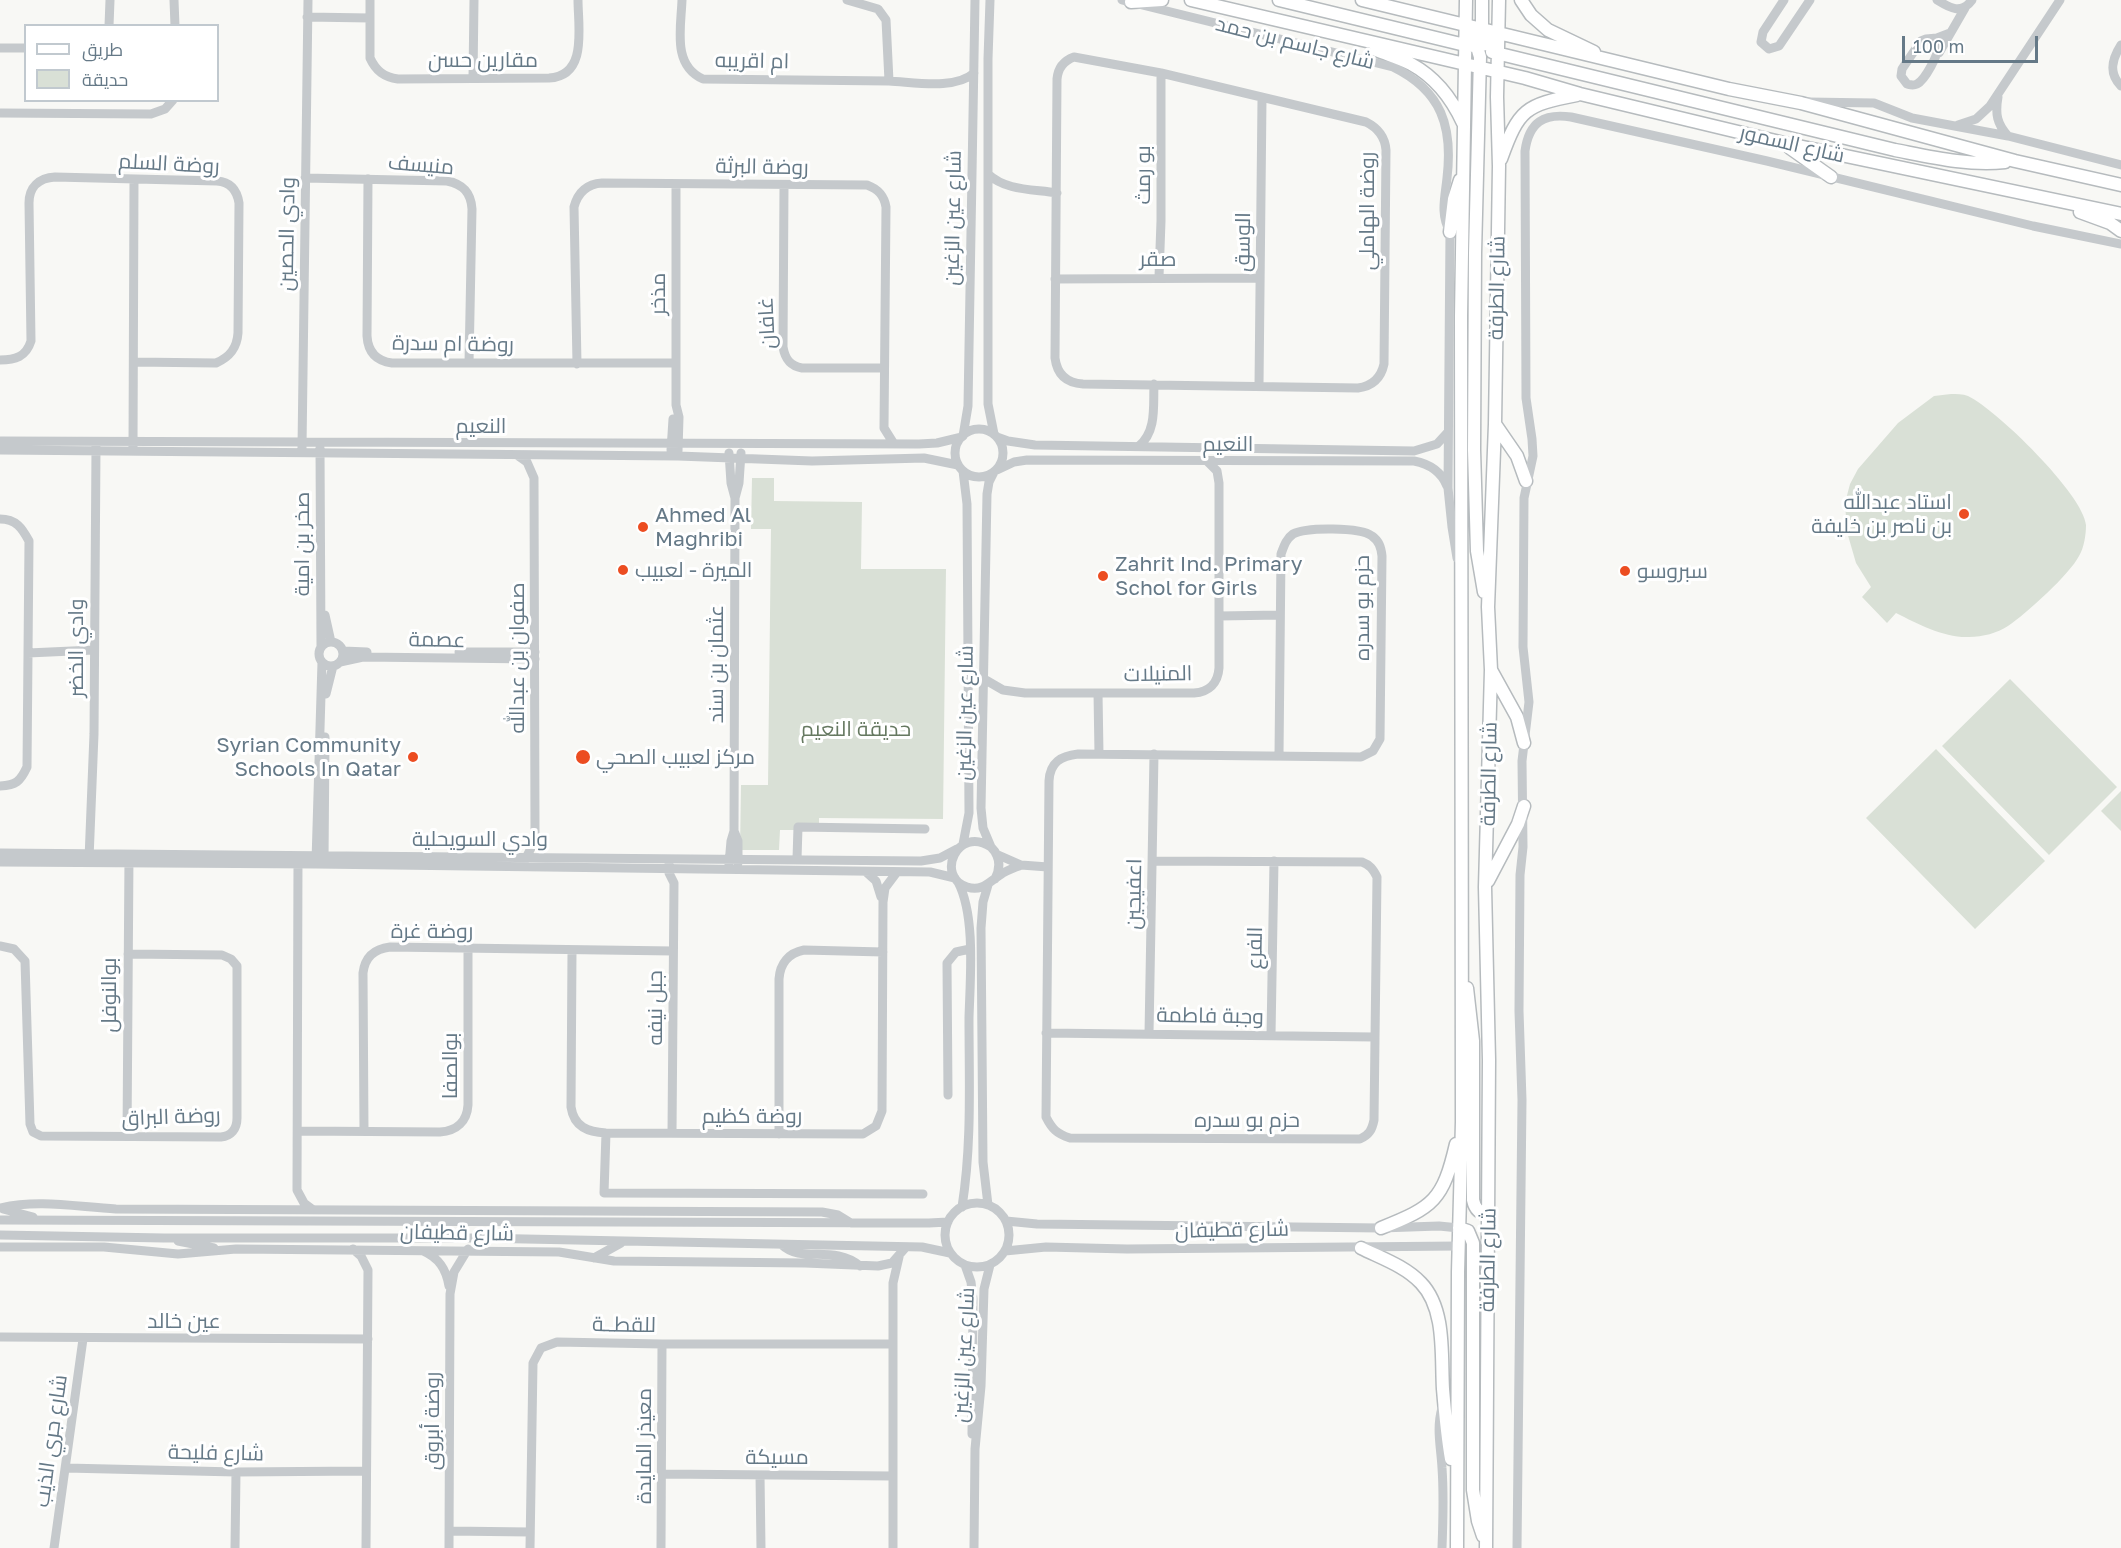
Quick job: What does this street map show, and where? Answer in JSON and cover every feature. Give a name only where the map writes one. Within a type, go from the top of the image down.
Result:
[{"type":"main road","points":[[1127,1],[1162,0]]},
{"type":"main road","name":"شارع جاسم بن حمد","points":[[1191,0],[1464,66]]},
{"type":"main road","points":[[1279,0],[1895,150],[1970,162],[2015,161]]},
{"type":"main road","name":"شارع الطرفة","points":[[1466,0],[1466,26],[1499,73],[1495,424],[1488,607],[1491,670],[1485,887],[1490,1060],[1486,1548]]},
{"type":"main road","points":[[1482,0],[1476,221],[1474,450],[1477,551],[1488,607]]},
{"type":"main road","name":"شارع الطرفة","points":[[1457,1548],[1462,1122],[1460,572],[1464,66],[1499,34],[1499,0]]},
{"type":"main road","points":[[1521,0],[1531,15],[1548,30],[1589,49],[1601,58]]},
{"type":"main road","points":[[1371,1],[1466,26]]},
{"type":"main road","name":"شارع السمور","points":[[1466,26],[1729,89],[1801,103],[2015,161],[2121,185]]},
{"type":"main road","points":[[1357,39],[1423,71],[1451,100],[1465,127]]},
{"type":"main road","name":"شارع السمور","points":[[1464,66],[1784,143],[2121,214]]},
{"type":"main road","points":[[1499,166],[1515,125],[1532,107],[1546,100],[1580,94]]},
{"type":"main road","points":[[1784,143],[1831,177]]},
{"type":"main road","points":[[1450,232],[1454,199],[1464,168]]},
{"type":"main road","points":[[2066,203],[2082,213],[2110,223],[2121,231]]},
{"type":"main road","points":[[1495,424],[1517,456],[1526,481]]},
{"type":"main road","points":[[1491,670],[1517,717],[1524,743]]},
{"type":"main road","points":[[1485,887],[1514,833],[1524,806]]},
{"type":"main road","points":[[1461,957],[1473,1041],[1473,1200],[1479,1211],[1484,1214],[1489,1213]]},
{"type":"main road","points":[[1381,1228],[1423,1209],[1436,1198],[1446,1180],[1462,1122]]},
{"type":"main road","points":[[1459,1228],[1470,1233],[1473,1245],[1473,1490],[1478,1521],[1486,1548]]},
{"type":"main road","points":[[1459,1246],[1473,1245],[1480,1241],[1489,1229]]},
{"type":"main road","points":[[1361,1248],[1405,1270],[1421,1283],[1430,1296],[1438,1323],[1448,1440],[1457,1487]]},
{"type":"street","points":[[109,24],[110,0]]},
{"type":"street","points":[[174,0],[175,24]]},
{"type":"street","name":"وادي الحصين","points":[[302,447],[308,0]]},
{"type":"street","name":"مقارين حسن","points":[[370,0],[370,58],[380,73],[398,78],[549,78],[566,74],[577,58],[578,0]]},
{"type":"street","points":[[473,78],[474,0]]},
{"type":"street","name":"ام اقريبه","points":[[682,0],[682,58],[690,71],[703,79],[955,84],[973,95]]},
{"type":"street","points":[[847,0],[878,9],[886,20],[889,81]]},
{"type":"street","name":"شارع عين الزغين","points":[[962,437],[968,406],[975,0]]},
{"type":"street","name":"شارع عين الزغين","points":[[990,0],[988,404],[995,435]]},
{"type":"street","points":[[1784,0],[1761,35],[1761,42],[1769,49],[1779,46],[1810,0]]},
{"type":"street","points":[[1937,0],[1953,9],[1965,8]]},
{"type":"street","points":[[1950,33],[1926,39],[1918,44],[1902,69],[1901,76],[1904,82],[1914,85],[1920,82],[1972,0]]},
{"type":"street","points":[[1953,126],[1976,119],[1990,106],[2060,0]]},
{"type":"street","name":"شارع جاسم بن حمد","points":[[1127,1],[1382,64],[1409,75],[1427,91]]},
{"type":"street","points":[[307,16],[370,18]]},
{"type":"street","points":[[1933,39],[1938,46],[1938,54]]},
{"type":"street","points":[[2121,45],[2112,65],[2114,76],[2121,86]]},
{"type":"street","points":[[0,48],[24,48]]},
{"type":"street","name":"روضة الهاملي","points":[[1074,57],[1080,57],[1161,73],[1262,99],[1366,122],[1375,127],[1384,140],[1386,150],[1384,364],[1377,380],[1362,387],[1075,383],[1063,377],[1055,358],[1055,279],[1057,80],[1063,63],[1074,57]]},
{"type":"street","points":[[955,84],[974,73]]},
{"type":"street","name":"بو رمث","points":[[1159,277],[1161,73]]},
{"type":"street","name":"شارع الطرفة","points":[[1427,91],[1442,113],[1447,129],[1449,158],[1443,215],[1450,232],[1448,488],[1460,572]]},
{"type":"street","points":[[1998,95],[1997,120],[2008,136]]},
{"type":"street","name":"الوسق","points":[[1259,385],[1262,99]]},
{"type":"street","points":[[0,113],[151,114],[165,109],[171,102]]},
{"type":"street","name":"شارع السمور","points":[[1801,103],[1866,102],[1882,105],[1912,118],[2008,136],[2121,165]]},
{"type":"street","name":"شارع السمور","points":[[1539,121],[1557,115],[1571,117],[2033,226],[2121,244]]},
{"type":"street","name":"شارع الطرفة","points":[[1517,1548],[1522,1100],[1519,1011],[1520,887],[1524,806],[1522,761],[1529,715],[1524,647],[1524,498],[1533,447],[1526,398],[1526,151],[1529,134],[1539,121]]},
{"type":"street","points":[[988,174],[1007,186],[1057,193]]},
{"type":"street","name":"روضة السلم","points":[[0,360],[20,357],[29,348],[31,341],[29,203],[31,189],[41,180],[48,177],[222,182],[234,190],[239,203],[238,333],[232,352],[222,360],[209,363],[134,362]]},
{"type":"street","name":"منيسف","points":[[305,178],[454,182],[465,190],[469,195],[472,209],[469,363]]},
{"type":"street","points":[[133,447],[134,179]]},
{"type":"street","name":"روضة ام سدرة","points":[[368,179],[367,336],[369,350],[379,359],[385,362],[676,363]]},
{"type":"street","name":"روضة البرثة","points":[[577,364],[574,207],[580,192],[594,183],[867,186],[882,195],[886,207],[884,428]]},
{"type":"street","name":"مذخر","points":[[674,456],[676,184]]},
{"type":"street","name":"غافان","points":[[784,186],[783,347],[785,356],[794,366],[802,368],[884,368]]},
{"type":"street","points":[[988,200],[997,190],[1007,186]]},
{"type":"street","name":"صقر","points":[[1055,279],[1260,278]]},
{"type":"street","points":[[1154,384],[1152,428],[1155,437],[1165,447]]},
{"type":"street","points":[[873,444],[884,428],[894,444]]},
{"type":"street","points":[[1139,446],[1146,440],[1152,428]]},
{"type":"street","points":[[981,429],[995,435],[1004,453],[995,471],[982,477],[975,477],[961,468],[956,450],[962,437],[968,432],[981,429]]},
{"type":"street","name":"النعيم","points":[[995,435],[1022,444],[1414,451],[1437,444],[1448,432]]},
{"type":"street","name":"النعيم","points":[[0,450],[96,447],[928,444],[962,437]]},
{"type":"street","name":"النعيم","points":[[0,441],[96,447]]},
{"type":"street","name":"عثمان بن سند","points":[[729,445],[731,483],[735,498]]},
{"type":"street","name":"عثمان بن سند","points":[[734,869],[738,841],[734,831],[735,498],[739,483],[742,445]]},
{"type":"street","name":"وادي الخضر","points":[[89,858],[94,734],[96,447]]},
{"type":"street","name":"النعيم","points":[[324,447],[517,455],[674,456],[824,461],[924,458],[941,460],[961,468]]},
{"type":"street","name":"صخر بن امية","points":[[324,447],[326,616],[331,642]]},
{"type":"street","name":"صخر بن امية","points":[[321,646],[324,447]]},
{"type":"street","name":"صفوان بن عبدالله","points":[[517,455],[527,462],[534,478],[535,833],[525,862]]},
{"type":"street","name":"النعيم","points":[[995,471],[1014,462],[1027,460],[1414,461],[1430,465],[1441,475],[1448,488]]},
{"type":"street","name":"المنيلات","points":[[984,679],[1010,692],[1194,693],[1210,688],[1218,674],[1219,478],[1214,467],[1208,462]]},
{"type":"street","name":"شارع عين الزغين","points":[[960,846],[969,813],[967,504],[961,468]]},
{"type":"street","name":"شارع عين الزغين","points":[[994,850],[985,834],[981,814],[987,494],[989,482],[995,471]]},
{"type":"street","points":[[0,519],[10,519],[22,527],[29,541],[27,767],[21,779],[14,786],[0,786]]},
{"type":"street","name":"حزم بو سدره","points":[[1153,861],[1362,862],[1374,870],[1377,877],[1374,1120],[1368,1135],[1360,1139],[1071,1138],[1059,1134],[1051,1127],[1046,1116],[1049,781],[1051,769],[1062,757],[1099,754],[1361,757],[1373,751],[1380,739],[1382,556],[1378,542],[1361,531],[1304,530],[1293,534],[1284,544],[1281,554],[1279,755]]},
{"type":"street","points":[[1219,616],[1280,615]]},
{"type":"street","points":[[331,642],[338,644],[342,651],[326,691],[320,860],[322,662],[319,656],[321,646],[331,642]]},
{"type":"street","points":[[28,653],[94,650]]},
{"type":"street","name":"عصمة","points":[[342,651],[535,656]]},
{"type":"street","name":"عصمة","points":[[337,664],[363,657],[535,656]]},
{"type":"street","points":[[322,662],[337,664]]},
{"type":"street","points":[[1098,693],[1099,754]]},
{"type":"street","name":"اعفيجين","points":[[1149,1034],[1154,754]]},
{"type":"street","points":[[797,860],[798,827],[925,829]]},
{"type":"street","points":[[962,1207],[969,1137],[970,949],[967,908],[951,866],[952,860],[960,846],[974,841],[1021,866]]},
{"type":"street","name":"وادي السويحلية","points":[[680,864],[734,859],[921,861],[940,858],[960,846]]},
{"type":"street","points":[[988,1205],[983,1161],[981,940],[982,911],[991,882],[999,867],[994,850]]},
{"type":"street","name":"وادي السويحلية","points":[[0,853],[89,858]]},
{"type":"street","name":"وادي السويحلية","points":[[0,862],[129,858],[669,863],[734,869],[939,873],[957,880]]},
{"type":"street","name":"بوالنوفل","points":[[127,1136],[129,858]]},
{"type":"street","points":[[284,1209],[297,1190],[298,860]]},
{"type":"street","name":"الفرع","points":[[1271,1035],[1274,861]]},
{"type":"street","name":"جبل نيفه","points":[[669,863],[674,883],[672,1134]]},
{"type":"street","name":"جبل نيفه","points":[[674,883],[680,864]]},
{"type":"street","points":[[957,880],[969,888],[976,889],[1007,871],[1021,866],[1048,867]]},
{"type":"street","name":"روضة كظيم","points":[[866,872],[876,881],[883,902]]},
{"type":"street","name":"روضة كظيم","points":[[572,951],[572,1113],[582,1128],[606,1133],[863,1134],[871,1131],[880,1119],[882,1111],[883,902],[888,882],[897,872]]},
{"type":"street","name":"روضة البراق","points":[[0,946],[14,949],[25,961],[31,1130],[35,1134],[41,1136],[225,1137],[236,1126],[238,971],[234,962],[222,955],[128,954]]},
{"type":"street","name":"روضة غرة","points":[[364,1131],[363,973],[368,958],[381,948],[673,951]]},
{"type":"street","name":"بوالصفا","points":[[298,1131],[447,1132],[465,1119],[468,1105],[468,949]]},
{"type":"street","points":[[948,1095],[947,963],[956,952],[970,949]]},
{"type":"street","points":[[779,1134],[779,979],[782,964],[794,953],[804,950],[883,952]]},
{"type":"street","name":"وجبة فاطمة","points":[[1046,1033],[1374,1037]]},
{"type":"street","points":[[606,1133],[604,1193],[923,1194]]},
{"type":"street","points":[[297,1190],[304,1203],[312,1209]]},
{"type":"street","name":"شارع قطيفان","points":[[0,1208],[25,1203],[116,1209],[822,1212],[838,1215],[851,1223]]},
{"type":"street","points":[[975,1203],[988,1205],[1000,1212],[1006,1221],[1009,1238],[1005,1251],[990,1265],[978,1268],[965,1265],[950,1252],[945,1237],[948,1222],[962,1207],[975,1203]]},
{"type":"street","points":[[0,1208],[50,1221]]},
{"type":"street","name":"شارع قطيفان","points":[[0,1220],[948,1222]]},
{"type":"street","points":[[1006,1221],[1037,1224],[1381,1228],[1439,1226],[1459,1228]]},
{"type":"street","name":"شارع قطيفان","points":[[0,1234],[164,1238],[476,1238],[928,1247],[950,1252]]},
{"type":"street","points":[[164,1238],[219,1249]]},
{"type":"street","name":"روضة أبروق","points":[[449,1548],[450,1294],[454,1272],[476,1238]]},
{"type":"street","points":[[594,1258],[623,1242]]},
{"type":"street","points":[[782,1245],[794,1253],[842,1256],[860,1266]]},
{"type":"street","name":"شارع قطيفان","points":[[1005,1251],[1046,1247],[1148,1249],[1459,1246]]},
{"type":"street","name":"شارع قطيفان","points":[[0,1247],[116,1248],[178,1254],[219,1249],[559,1252],[614,1262],[771,1262],[885,1266]]},
{"type":"street","points":[[893,1283],[885,1266],[892,1263],[906,1247]]},
{"type":"street","points":[[353,1249],[361,1256],[368,1270]]},
{"type":"street","points":[[366,1548],[368,1270],[371,1261],[380,1249]]},
{"type":"street","name":"روضة أبروق","points":[[422,1250],[431,1254],[444,1269],[450,1294]]},
{"type":"street","points":[[893,1548],[893,1283],[899,1256]]},
{"type":"street","name":"شارع عين الزغين","points":[[965,1265],[972,1294],[972,1433],[975,1449]]},
{"type":"street","name":"شارع عين الزغين","points":[[974,1548],[975,1449],[981,1386],[984,1289],[990,1265]]},
{"type":"street","name":"عين خالد","points":[[0,1337],[368,1339]]},
{"type":"street","name":"شارع جري الذيب","points":[[54,1548],[83,1338]]},
{"type":"street","name":"للقطــة","points":[[530,1548],[532,1372],[535,1357],[545,1345],[557,1342],[893,1344]]},
{"type":"street","name":"معيذر المايدة","points":[[661,1548],[663,1344]]},
{"type":"street","points":[[1442,1548],[1443,1478],[1439,1429],[1444,1402]]},
{"type":"street","name":"شارع فليحة","points":[[66,1468],[236,1472],[365,1471]]},
{"type":"street","points":[[235,1548],[236,1472]]},
{"type":"street","name":"مسيكة","points":[[661,1474],[892,1476]]},
{"type":"street","points":[[760,1475],[761,1548]]},
{"type":"street","points":[[449,1532],[530,1532]]},
{"type":"green space","name":"استاد عبدالله بن ناصر بن خليفة","points":[[1951,394],[1968,396],[1981,404],[2037,454],[2071,494],[2082,511],[2086,525],[2081,553],[2057,583],[2008,626],[1995,633],[1969,637],[1941,633],[1896,613],[1887,623],[1862,597],[1871,587],[1856,563],[1847,532],[1845,503],[1850,484],[1858,469],[1898,423],[1934,396]]},
{"type":"green space","name":"حديقة النعيم","points":[[752,478],[774,478],[774,501],[862,502],[861,569],[946,569],[943,819],[819,818],[819,830],[780,830],[779,850],[740,850],[741,785],[768,785],[771,529],[751,529]]},
{"type":"green space","points":[[2010,679],[2117,787],[2049,855],[1942,746]]},
{"type":"green space","points":[[1936,749],[2045,861],[1975,929],[1866,818]]},
{"type":"green space","points":[[2121,791],[2121,831],[2101,811]]},
{"type":"place","name":"استاد عبدالله بن ناصر بن خليفة","points":[[1964,514]]},
{"type":"place","name":"Ahmed Al Maghribi","points":[[643,527]]},
{"type":"place","name":"الميرة - لعبيب","points":[[623,570]]},
{"type":"place","name":"سبروسو","points":[[1625,571]]},
{"type":"place","name":"Zahrit Ind. Primary Schol for Girls","points":[[1103,576]]},
{"type":"place","name":"Syrian Community Schools In Qatar","points":[[413,757]]},
{"type":"place","name":"مركز لعبيب الصحي","points":[[583,757]]}]
